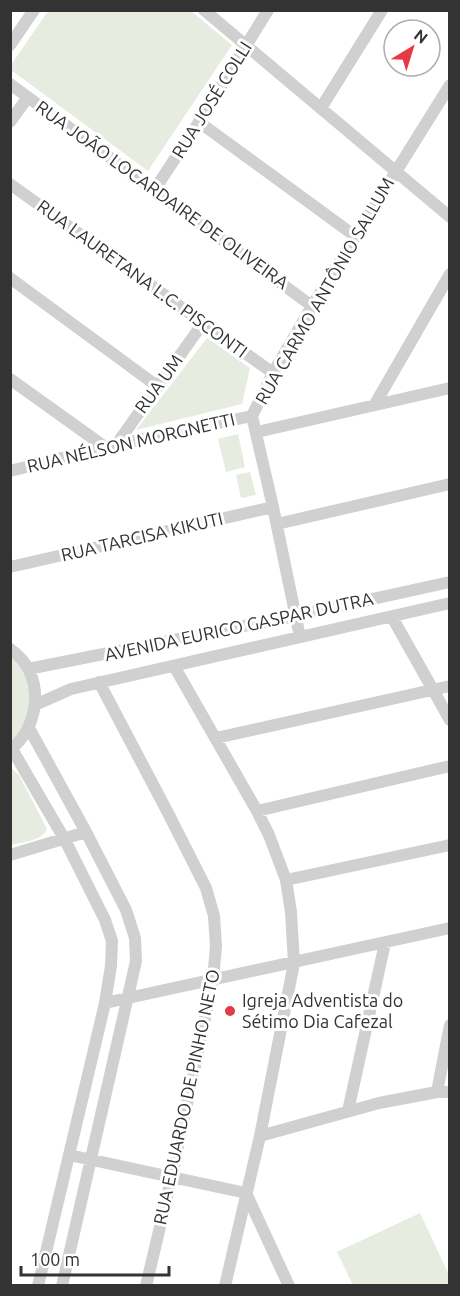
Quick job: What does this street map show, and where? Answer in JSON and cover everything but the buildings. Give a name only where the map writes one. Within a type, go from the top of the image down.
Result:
[{"type":"street","points":[[10,45],[34,10]]},
{"type":"street","points":[[204,10],[450,217]]},
{"type":"street","name":"RUA JOSÉ COLLI","points":[[154,189],[199,122],[268,10]]},
{"type":"street","points":[[321,108],[382,10]]},
{"type":"street","name":"RUA JOÃO LOCARDAIRE DE OLIVEIRA","points":[[10,84],[312,306]]},
{"type":"street","name":"RUA CARMO ANTÔNIO SALLUM","points":[[300,637],[252,416],[273,373],[312,306],[450,85]]},
{"type":"street","points":[[10,122],[28,97]]},
{"type":"street","points":[[199,122],[355,236]]},
{"type":"street","name":"RUA LAURETANA L.C. PISCONTI","points":[[10,184],[273,373]]},
{"type":"street","points":[[375,404],[450,274]]},
{"type":"street","points":[[10,278],[157,387]]},
{"type":"street","name":"RUA UM","points":[[111,446],[203,323]]},
{"type":"street","points":[[10,380],[111,446]]},
{"type":"street","points":[[257,432],[450,388]]},
{"type":"street","name":"RUA NÉLSON MORGNETTI","points":[[10,471],[111,446],[252,416]]},
{"type":"street","points":[[277,524],[450,484]]},
{"type":"street","name":"RUA TARCISA KIKUTI","points":[[10,567],[273,507]]},
{"type":"street","name":"AVENIDA EURICO GASPAR DUTRA","points":[[28,669],[295,616],[450,582]]},
{"type":"street","name":"AVENIDA EURICO GASPAR DUTRA","points":[[35,705],[71,689],[99,682],[450,603]]},
{"type":"street","points":[[392,617],[450,720]]},
{"type":"street","points":[[10,649],[28,669],[33,681],[35,705],[29,728],[11,750],[65,840],[105,920],[112,941],[111,966],[105,1003],[38,1286]]},
{"type":"street","points":[[174,666],[269,835],[286,880],[291,912],[294,963],[260,1136],[225,1286]]},
{"type":"street","name":"RUA EDUARDO DE PINHO NETO","points":[[99,682],[206,888],[214,916],[216,946],[213,980],[172,1176],[146,1286]]},
{"type":"street","points":[[216,738],[450,686]]},
{"type":"street","points":[[29,728],[126,910],[135,938],[136,961],[91,1159],[59,1285]]},
{"type":"street","points":[[257,811],[450,766]]},
{"type":"street","points":[[10,855],[86,832]]},
{"type":"street","points":[[286,880],[450,845]]},
{"type":"street","points":[[105,1003],[450,928]]},
{"type":"street","points":[[348,1111],[385,943]]},
{"type":"street","points":[[260,1136],[348,1111],[443,1092],[450,1025]]},
{"type":"street","points":[[69,1155],[246,1193]]},
{"type":"street","points":[[246,1193],[289,1286]]},
{"type":"shaded area","points":[[48,11],[191,11],[232,45],[148,171],[11,70],[11,65]]},
{"type":"shaded area","points":[[207,338],[250,368],[242,404],[136,430]]},
{"type":"shaded area","points":[[238,434],[245,467],[226,472],[218,439]]},
{"type":"shaded area","points":[[250,472],[256,495],[241,498],[236,475]]},
{"type":"shaded area","points":[[10,655],[25,676],[30,698],[25,721],[10,742]]},
{"type":"shaded area","points":[[11,768],[19,775],[47,829],[36,839],[11,845]]},
{"type":"shaded area","points":[[420,1213],[449,1275],[449,1285],[353,1285],[337,1252]]},
{"type":"place","name":"Igreja Adventista do Sétimo Dia Cafezal","points":[[230,1011]]}]
